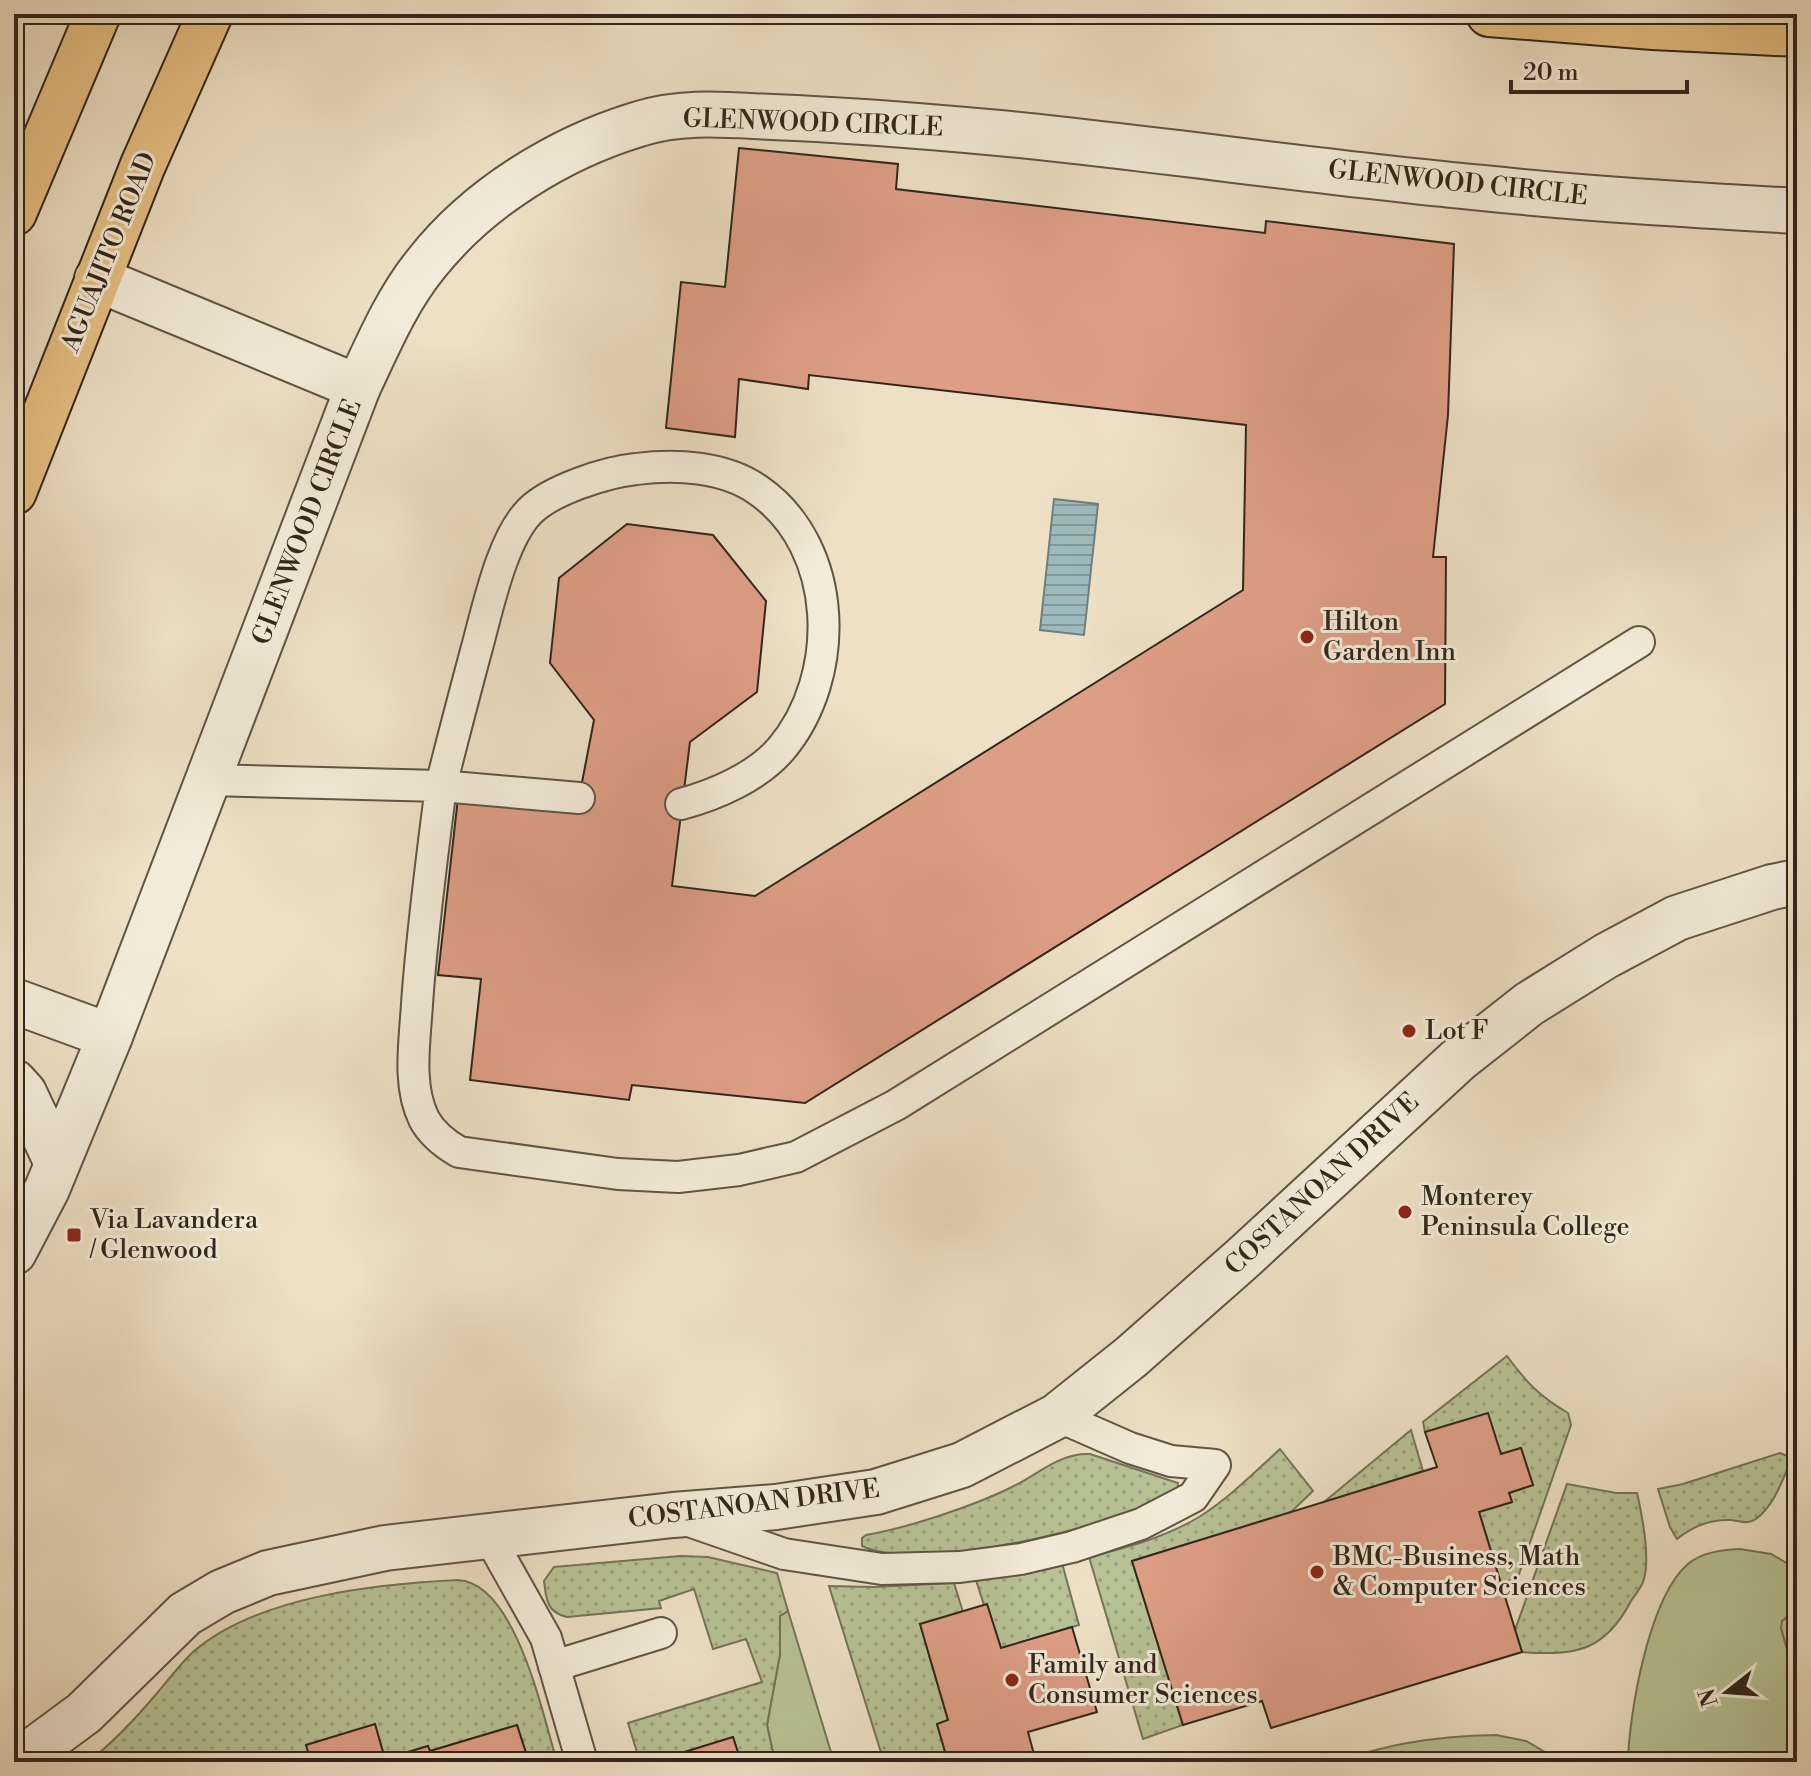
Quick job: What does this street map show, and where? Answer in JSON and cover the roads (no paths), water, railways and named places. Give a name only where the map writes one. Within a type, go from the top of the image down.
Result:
[{"type":"main road","points":[[14,213],[98,14]]},
{"type":"main road","name":"AGUAJITO ROAD","points":[[14,492],[148,153],[210,14]]},
{"type":"main road","points":[[1489,14],[1797,34]]},
{"type":"street","name":"GLENWOOD CIRCLE","points":[[14,1252],[47,1189],[110,1036],[358,387],[395,309],[425,264],[465,221],[515,184],[576,147],[640,123],[673,116],[882,121],[1119,145],[1481,188],[1797,211]]},
{"type":"street","points":[[97,279],[358,387]]},
{"type":"street","name":"COSTANOAN DRIVE","points":[[14,1761],[27,1755],[84,1713],[185,1614],[222,1592],[268,1573],[385,1548],[673,1515],[776,1507],[876,1492],[962,1465],[1057,1416],[1131,1357],[1458,1060],[1529,1004],[1606,956],[1677,918],[1797,882]]},
{"type":"street","points":[[14,1001],[110,1036]]},
{"type":"street","points":[[14,1082],[24,1093],[57,1163]]},
{"type":"lane","points":[[681,804],[710,796],[744,778],[780,751],[805,712],[821,663],[824,613],[814,559],[791,519],[757,489],[716,472],[663,466],[618,471],[572,486],[530,511],[504,551],[441,786],[420,965],[414,1049],[416,1090],[425,1119],[443,1143],[459,1152],[618,1174],[678,1177],[739,1170],[796,1157],[896,1105],[1639,642]]},
{"type":"lane","points":[[209,780],[441,786],[579,798]]},
{"type":"lane","points":[[673,1515],[784,1554],[882,1569],[960,1567],[1021,1559],[1072,1547],[1141,1524],[1193,1497],[1215,1465],[1171,1461],[1130,1448],[1057,1416]]},
{"type":"lane","points":[[488,1535],[546,1638],[582,1762]]},
{"type":"lane","points":[[554,1666],[661,1633]]},
{"type":"water","points":[[1054,499],[1098,504],[1084,635],[1040,630]]},
{"type":"place","name":"Hilton Garden Inn","points":[[1307,637]]},
{"type":"place","name":"Lot F","points":[[1409,1031]]},
{"type":"place","name":"Monterey Peninsula College","points":[[1405,1212]]},
{"type":"place","name":"Via Lavandera / Glenwood","points":[[74,1235]]},
{"type":"place","name":"BMC-Business, Math & Computer Sciences","points":[[1317,1572]]},
{"type":"place","name":"Family and Consumer Sciences","points":[[1012,1680]]}]
